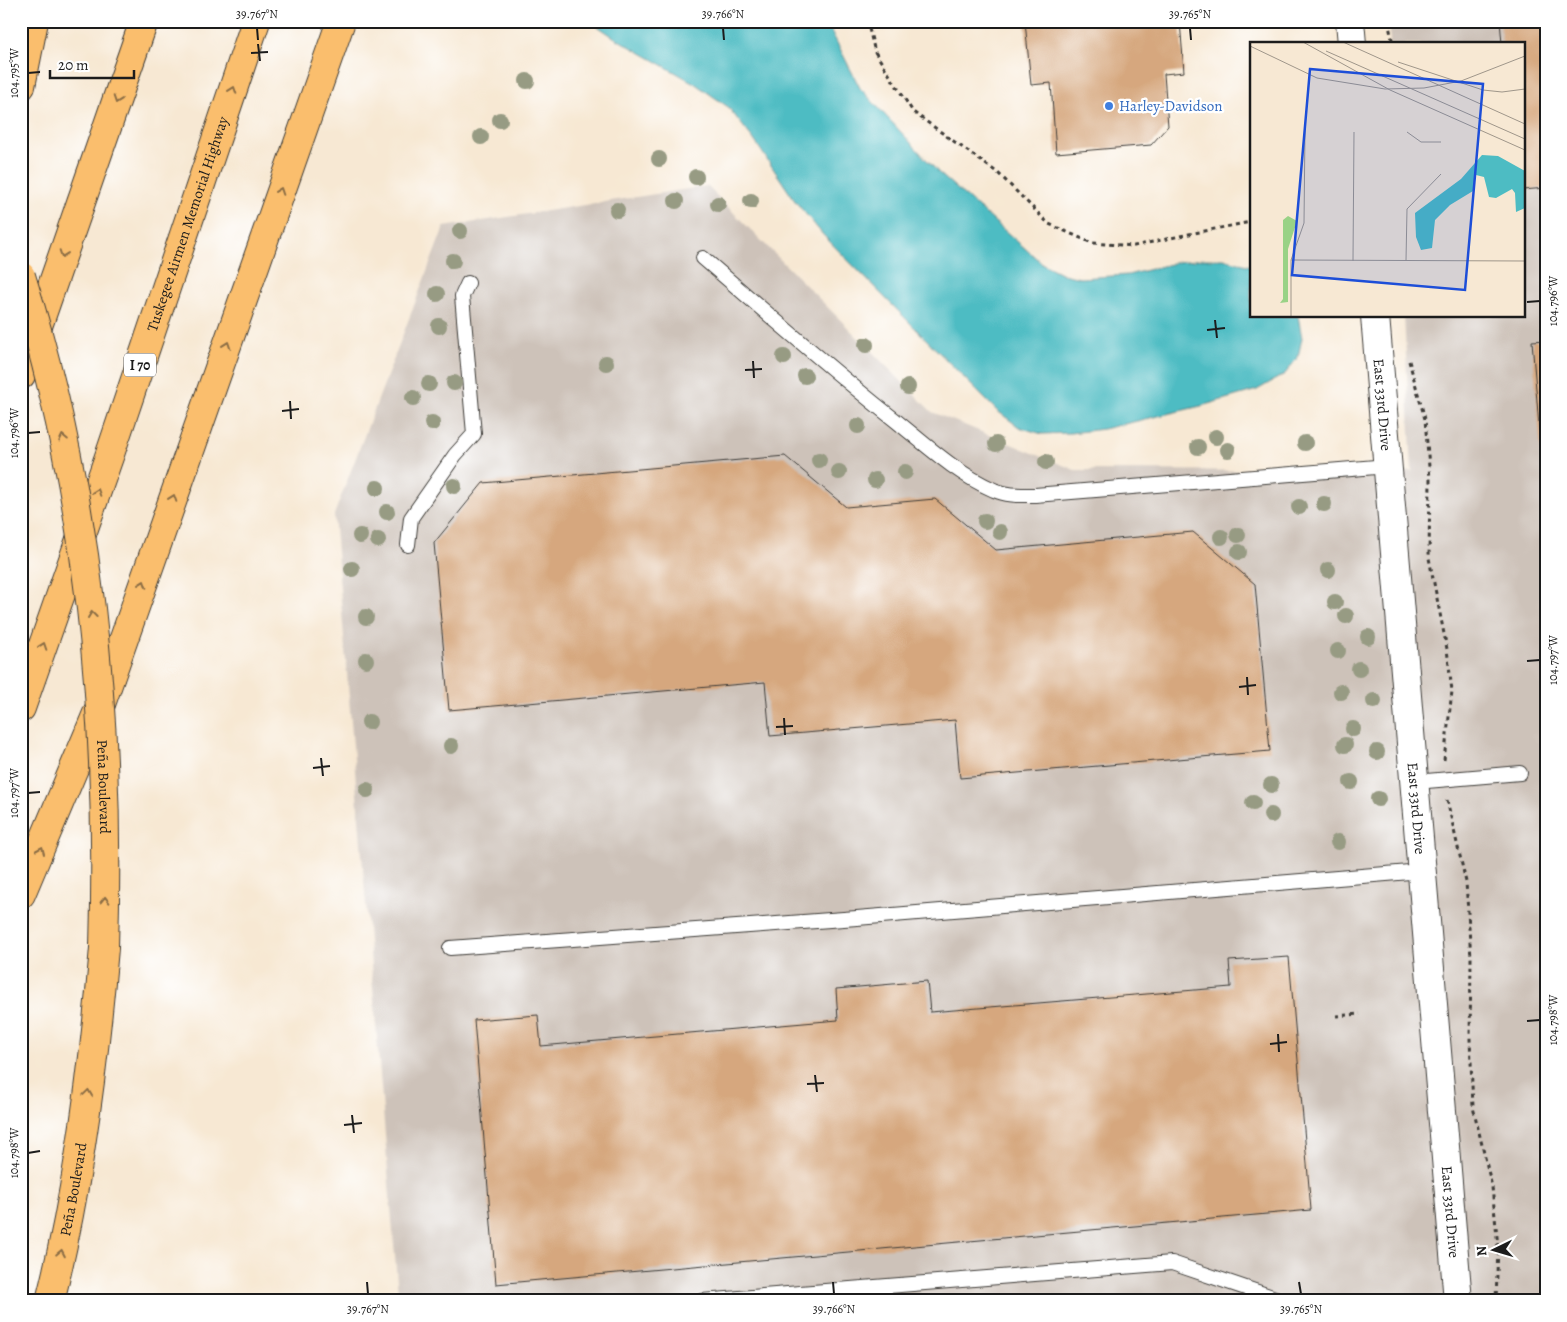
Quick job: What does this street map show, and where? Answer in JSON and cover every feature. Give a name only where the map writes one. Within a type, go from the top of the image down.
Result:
[{"type":"highway","points":[[21,86],[34,21]]},
{"type":"highway","points":[[21,375],[144,21]]},
{"type":"highway","name":"Tuskegee Airmen Memorial Highway","points":[[21,708],[111,451],[256,21]]},
{"type":"highway","points":[[21,894],[101,704],[341,21]]},
{"type":"highway","name":"Peña Boulevard","points":[[21,276],[40,339],[78,512],[94,630],[103,738],[106,821],[104,948],[93,1060],[68,1224],[50,1301]]},
{"type":"street","points":[[1350,21],[1352,42]]},
{"type":"street","name":"East 33rd Drive","points":[[1375,318],[1388,466],[1428,781],[1422,871],[1458,1301]]},
{"type":"lane","points":[[702,258],[864,396],[952,466],[996,491],[1016,495],[1035,495],[1388,466]]},
{"type":"lane","points":[[408,545],[412,518],[455,456],[474,434],[462,296],[468,283]]},
{"type":"lane","points":[[1428,781],[1520,773]]},
{"type":"lane","points":[[450,948],[867,918],[1422,871]]},
{"type":"lane","points":[[702,1301],[1172,1263],[1284,1301]]},
{"type":"path","points":[[867,21],[875,52],[913,112],[998,173],[1049,224],[1092,243],[1134,246],[1194,232],[1250,222]]},
{"type":"path","points":[[1388,21],[1393,42]]},
{"type":"path","points":[[1407,354],[1425,419],[1430,478],[1429,558],[1447,649],[1452,691],[1428,781],[1452,818],[1466,882],[1471,958],[1470,1039],[1474,1107],[1492,1188],[1498,1247],[1496,1301]]},
{"type":"path","points":[[1336,1016],[1360,1014]]},
{"type":"shaded area","points":[[1389,21],[1546,21],[1546,1301],[405,1301],[398,1293],[334,515],[444,227],[707,186],[932,412],[1075,470],[1412,471],[1404,318],[1524,318],[1524,42],[1390,42]]},
{"type":"water","points":[[590,21],[826,21],[860,88],[939,173],[1043,264],[1063,274],[1080,278],[1128,275],[1178,262],[1203,259],[1224,259],[1250,266],[1250,318],[1298,318],[1302,338],[1298,357],[1285,374],[1257,390],[1201,406],[1103,429],[1070,433],[1042,434],[1019,427],[996,410],[824,236],[795,201],[754,140],[728,107],[694,83],[615,38]]},
{"type":"building","name":"Harley-Davidson","points":[[1025,21],[1180,21],[1184,72],[1164,74],[1168,126],[1151,145],[1056,153],[1051,83],[1031,85]]},
{"type":"building","points":[[1500,21],[1546,21],[1546,188],[1524,190],[1524,42],[1502,42]]},
{"type":"building","points":[[1546,340],[1546,486],[1544,486],[1532,341]]},
{"type":"building","points":[[785,456],[846,507],[935,499],[996,550],[1193,532],[1255,584],[1270,751],[960,778],[955,720],[770,736],[765,682],[449,710],[434,543],[483,483]]},
{"type":"building","points":[[1289,957],[1311,1210],[496,1284],[474,1020],[538,1015],[541,1046],[838,1020],[836,989],[927,981],[930,1012],[1231,987],[1229,961]]},
{"type":"place","name":"Harley-Davidson","points":[[1109,106]]}]
